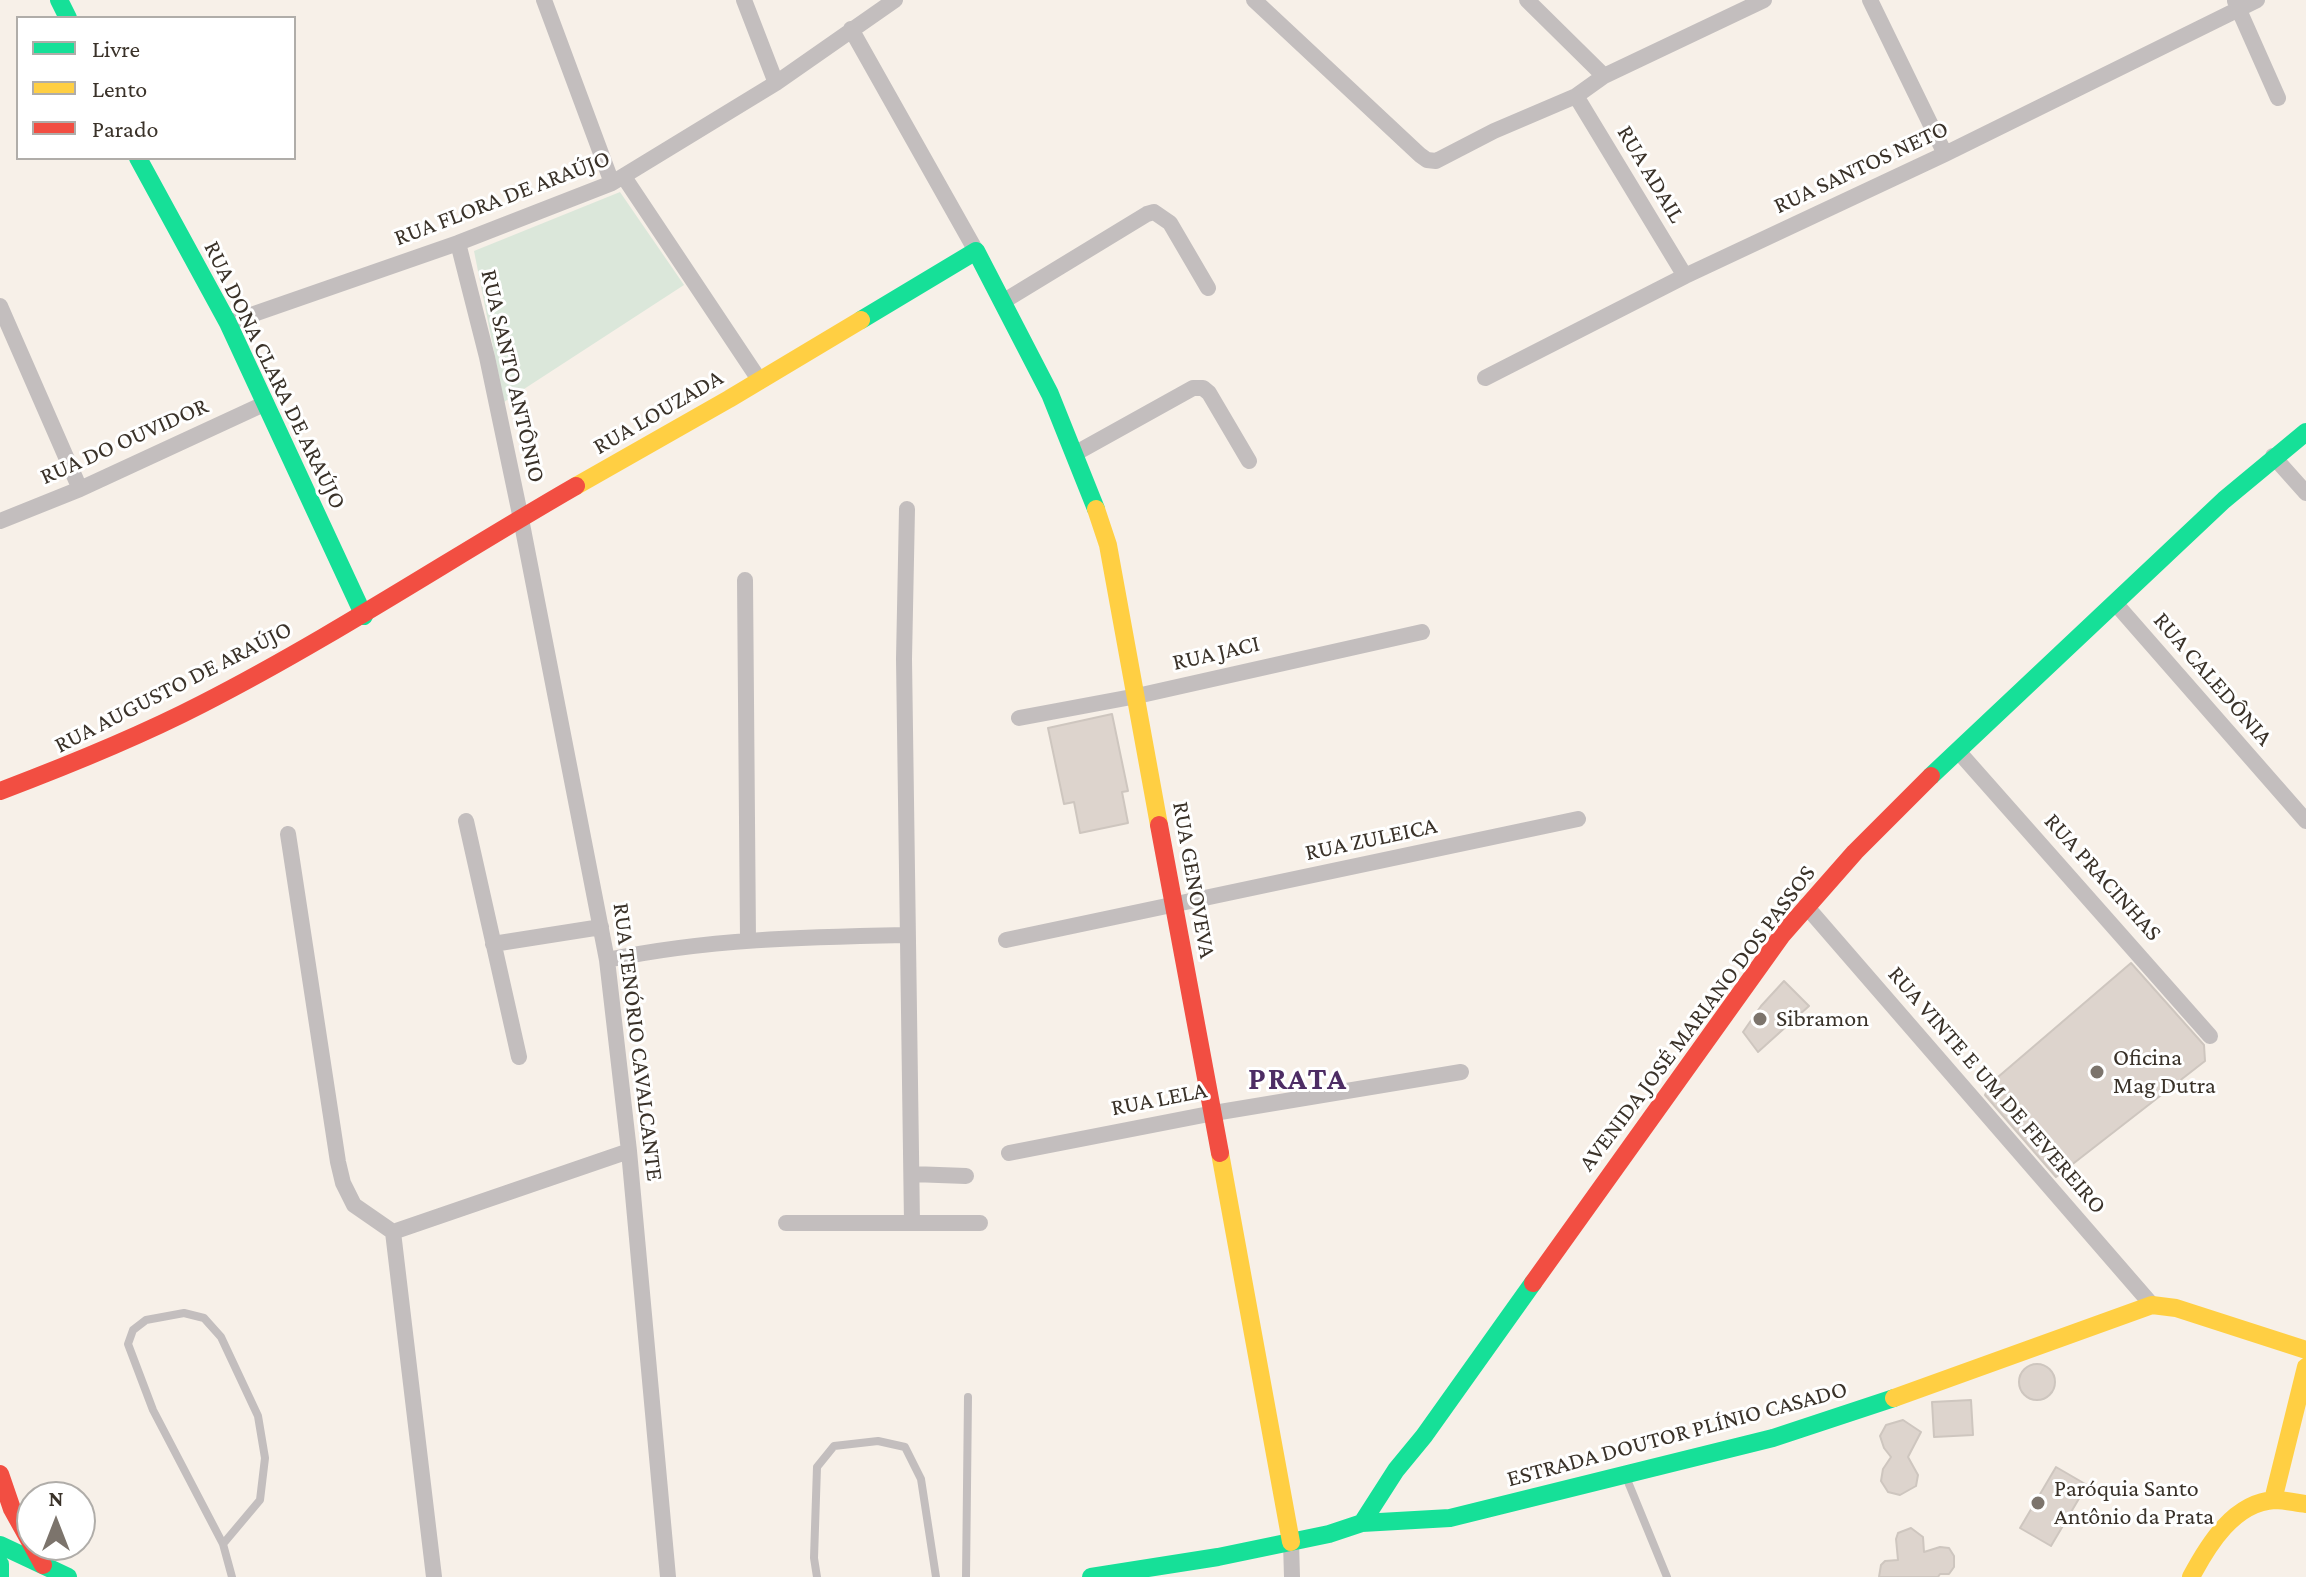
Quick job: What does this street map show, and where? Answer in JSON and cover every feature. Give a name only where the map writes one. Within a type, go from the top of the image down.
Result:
[{"type":"street","points":[[544,0],[618,180],[760,381]]},
{"type":"street","points":[[744,0],[776,83]]},
{"type":"street","name":"RUA FLORA DE ARAÚJO","points":[[228,323],[458,243],[618,180],[776,83],[895,0]]},
{"type":"street","points":[[1254,0],[1427,160],[1442,159],[1494,131],[1576,96],[1604,76],[1764,0]]},
{"type":"street","points":[[1527,0],[1604,76]]},
{"type":"street","points":[[1870,0],[1945,154]]},
{"type":"street","name":"RUA SANTOS NETO","points":[[1485,378],[1685,276],[1945,154],[2237,4],[2257,0]]},
{"type":"street","points":[[2237,4],[2278,98]]},
{"type":"street","points":[[851,29],[976,251]]},
{"type":"street","name":"RUA ADAIL","points":[[1576,96],[1685,276]]},
{"type":"street","name":"RUA DONA CLARA DE ARAÚJO","points":[[139,160],[228,323],[364,616]]},
{"type":"street","points":[[1004,301],[1122,228],[1154,212],[1170,223],[1208,288]]},
{"type":"street","name":"RUA SANTO ANTÔNIO","points":[[458,243],[487,357],[521,519]]},
{"type":"street","name":"RUA GENOVEVA","points":[[976,251],[1004,301],[1076,453],[1108,545],[1291,1542]]},
{"type":"street","name":"RUA LOUZADA","points":[[364,616],[521,519],[976,251]]},
{"type":"street","points":[[0,306],[80,489]]},
{"type":"street","points":[[1076,453],[1199,388],[1209,393],[1249,461]]},
{"type":"street","name":"RUA DO OUVIDOR","points":[[0,521],[80,489],[266,403]]},
{"type":"street","name":"AVENIDA JOSÉ MARIANO DOS PASSOS","points":[[1362,1523],[1396,1470],[1424,1436],[1782,935],[1828,879],[1958,751],[2273,456],[2306,432]]},
{"type":"street","points":[[2273,456],[2306,493]]},
{"type":"street","points":[[907,509],[904,659],[912,1223]]},
{"type":"street","name":"RUA TENÓRIO CAVALCANTE","points":[[521,519],[607,960],[629,1151],[668,1577]]},
{"type":"street","points":[[745,580],[748,940]]},
{"type":"street","name":"RUA CALEDÔNIA","points":[[2116,604],[2306,821]]},
{"type":"street","name":"RUA AUGUSTO DE ARAÚJO","points":[[0,791],[56,772],[148,730],[364,616]]},
{"type":"street","name":"RUA JACI","points":[[1019,718],[1137,696],[1422,632]]},
{"type":"street","name":"RUA PRACINHAS","points":[[1958,751],[2210,1036]]},
{"type":"street","name":"RUA ZULEICA","points":[[1006,940],[1578,819]]},
{"type":"street","points":[[466,821],[519,1057]]},
{"type":"street","points":[[288,834],[343,1183],[354,1205],[393,1232],[434,1577]]},
{"type":"street","name":"RUA VINTE E UM DE FEVEREIRO","points":[[1806,906],[2152,1305]]},
{"type":"street","points":[[493,944],[601,927]]},
{"type":"street","points":[[607,960],[661,949],[748,940],[907,935]]},
{"type":"street","name":"RUA LELA","points":[[1009,1153],[1214,1113],[1461,1072]]},
{"type":"street","points":[[393,1232],[629,1151]]},
{"type":"street","points":[[912,1174],[966,1176]]},
{"type":"street","points":[[786,1223],[980,1223]]},
{"type":"street","name":"ESTRADA DOUTOR PLÍNIO CASADO","points":[[1091,1577],[1218,1557],[1380,1520],[1450,1518],[1626,1477],[1773,1438],[1868,1408],[2152,1305],[2176,1308],[2306,1350]]},
{"type":"street","points":[[2273,1500],[2306,1367]]},
{"type":"street","points":[[0,1474],[12,1509],[43,1565]]},
{"type":"street","points":[[2191,1577],[2212,1543],[2232,1521],[2273,1500],[2306,1504]]},
{"type":"street","points":[[0,1535],[9,1522],[12,1509]]},
{"type":"street","points":[[1291,1542],[1292,1577]]},
{"type":"street","points":[[0,1545],[68,1577]]},
{"type":"street","points":[[0,1564],[0,1577]]},
{"type":"lane","points":[[223,1544],[260,1500],[265,1458],[258,1416],[221,1337],[204,1318],[184,1313],[146,1320],[133,1330],[128,1344],[153,1410],[223,1544],[232,1577]]},
{"type":"lane","points":[[966,1577],[968,1397]]},
{"type":"lane","points":[[817,1577],[814,1558],[817,1467],[834,1446],[878,1441],[905,1447],[921,1479],[936,1577]]},
{"type":"lane","points":[[1626,1477],[1667,1577]]},
{"type":"green space","points":[[620,192],[684,285],[504,402],[474,251]]},
{"type":"building","points":[[1112,714],[1128,791],[1122,792],[1128,823],[1080,833],[1074,802],[1064,804],[1048,728]]},
{"type":"building","name":"Oficina Mag Dutra","points":[[2131,963],[2204,1045],[2205,1061],[2056,1177],[1985,1095],[1991,1083]]},
{"type":"building","points":[[1784,981],[1809,1006],[1758,1052],[1743,1032]]},
{"type":"building","points":[[2037,1364],[2050,1369],[2055,1382],[2050,1395],[2037,1400],[2024,1395],[2019,1382],[2024,1369]]},
{"type":"building","points":[[1971,1400],[1973,1435],[1934,1437],[1932,1402]]},
{"type":"building","points":[[1903,1420],[1921,1432],[1908,1457],[1918,1475],[1916,1486],[1900,1495],[1888,1492],[1881,1481],[1883,1469],[1891,1457],[1880,1436],[1886,1425]]},
{"type":"building","points":[[2056,1467],[2087,1485],[2051,1546],[2020,1528]]},
{"type":"building","points":[[1911,1528],[1923,1537],[1924,1552],[1940,1547],[1949,1548],[1954,1556],[1954,1567],[1949,1574],[1938,1577],[1879,1577],[1885,1561],[1898,1560],[1898,1533]]},
{"type":"traffic: fast","points":[[59,0],[67,16]]},
{"type":"traffic: fast","points":[[139,160],[228,323],[364,616]]},
{"type":"traffic: fast","points":[[861,320],[976,251],[1050,394],[1096,509]]},
{"type":"traffic: fast","points":[[1931,776],[2224,500],[2306,432]]},
{"type":"traffic: fast","points":[[1091,1577],[1218,1557],[1329,1534],[1362,1523],[1396,1470],[1424,1436],[1533,1283]]},
{"type":"traffic: fast","points":[[1362,1523],[1450,1518],[1773,1438],[1894,1398]]},
{"type":"traffic: fast","points":[[0,1545],[68,1577]]},
{"type":"traffic: fast","points":[[0,1564],[0,1577]]},
{"type":"traffic: slow","points":[[576,486],[861,320]]},
{"type":"traffic: slow","points":[[1096,509],[1108,545],[1159,825]]},
{"type":"traffic: slow","points":[[1220,1153],[1291,1542]]},
{"type":"traffic: slow","points":[[1894,1398],[2152,1305],[2176,1308],[2306,1350]]},
{"type":"traffic: slow","points":[[2273,1500],[2306,1367]]},
{"type":"traffic: slow","points":[[2191,1577],[2214,1539],[2247,1508],[2275,1500],[2306,1504]]},
{"type":"traffic: jam","points":[[0,791],[127,740],[250,679],[576,486]]},
{"type":"traffic: jam","points":[[1533,1283],[1782,935],[1855,852],[1931,776]]},
{"type":"traffic: jam","points":[[1159,825],[1220,1153]]},
{"type":"traffic: jam","points":[[0,1474],[12,1509],[43,1565]]},
{"type":"place","name":"Sibramon","points":[[1760,1019]]},
{"type":"place","name":"Oficina Mag Dutra","points":[[2097,1072]]},
{"type":"place","name":"Paróquia Santo Antônio da Prata","points":[[2038,1503]]},
{"type":"district","name":"PRATA","points":[[1298,1079]]}]
